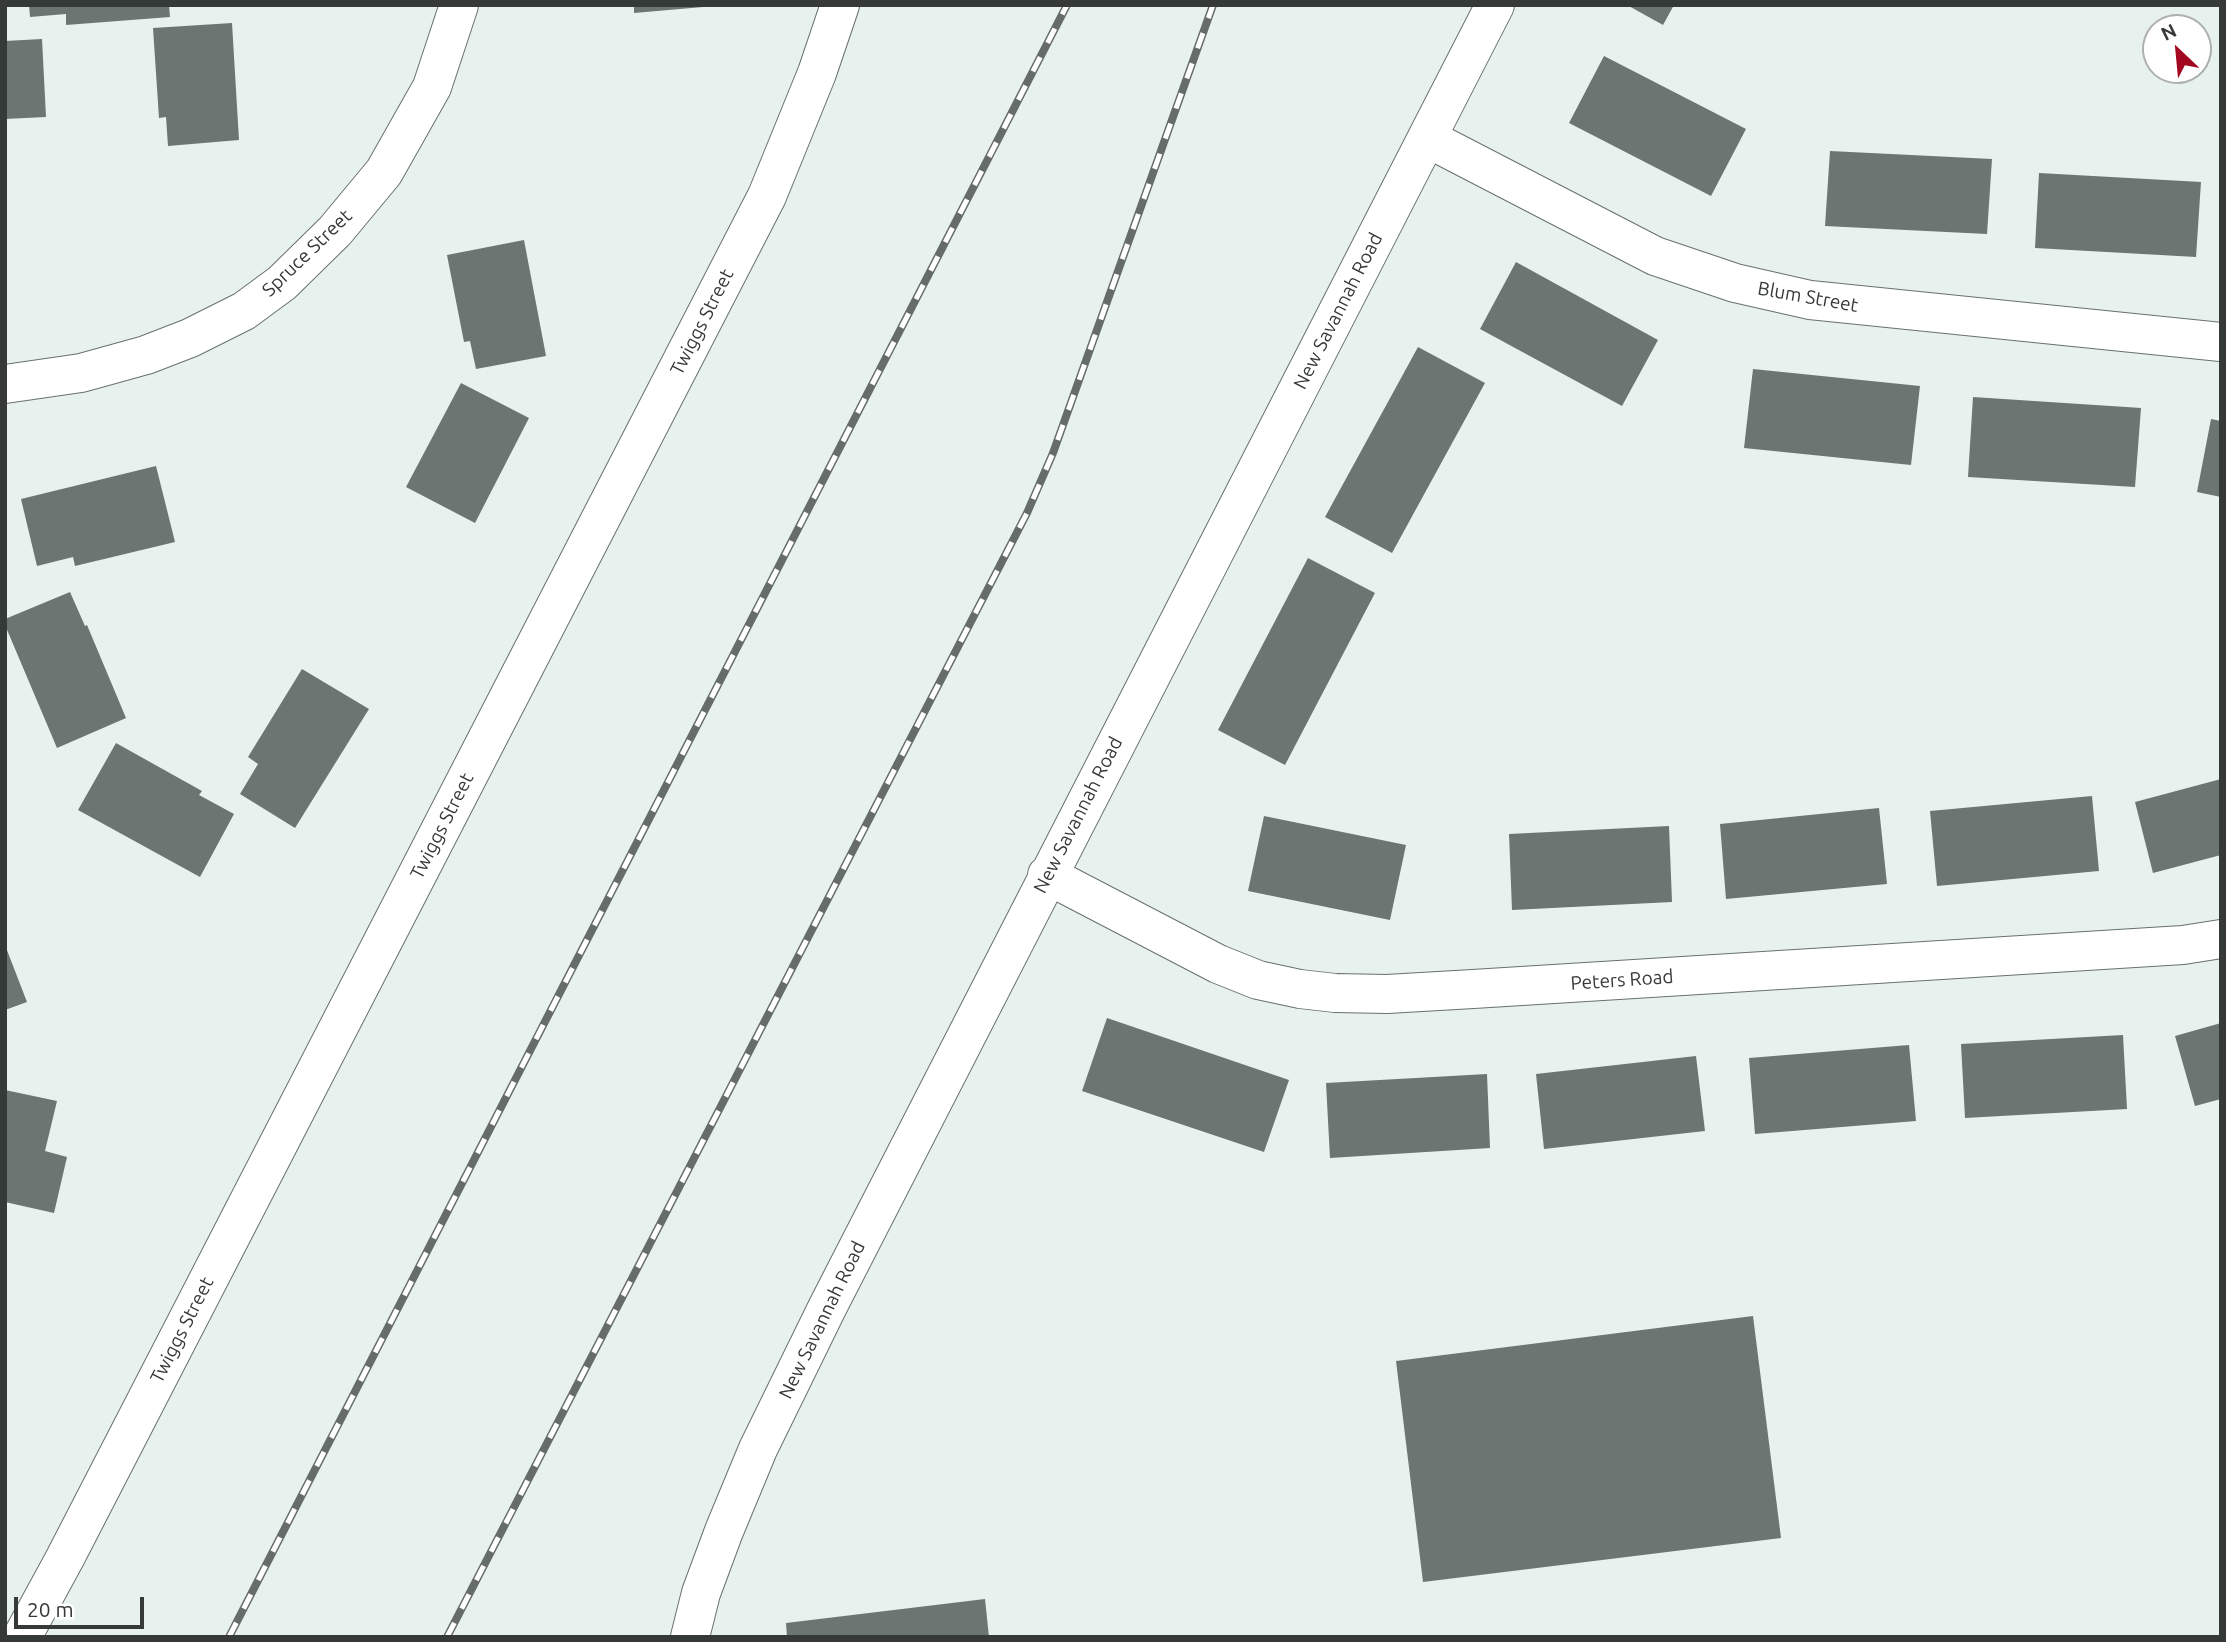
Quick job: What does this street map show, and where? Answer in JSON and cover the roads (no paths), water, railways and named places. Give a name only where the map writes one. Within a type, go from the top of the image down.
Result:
[{"type":"street","name":"Spruce Street","points":[[5,384],[80,373],[146,355],[190,338],[244,311],[282,283],[335,231],[384,172],[432,87],[459,5]]},
{"type":"street","name":"Twiggs Street","points":[[22,1637],[766,196],[817,73],[840,5]]},
{"type":"street","name":"New Savannah Road","points":[[690,1637],[701,1593],[758,1449],[827,1308],[1495,5]]},
{"type":"street","name":"Blum Street","points":[[1427,138],[1655,256],[1735,283],[1810,300],[2221,342]]},
{"type":"street","name":"Peters Road","points":[[1047,875],[1217,964],[1258,980],[1335,993],[1448,991],[2183,945],[2221,939]]},
{"type":"railway","points":[[229,1637],[1067,5]]},
{"type":"railway","points":[[447,1637],[1027,513],[1053,453],[1213,5]]}]
